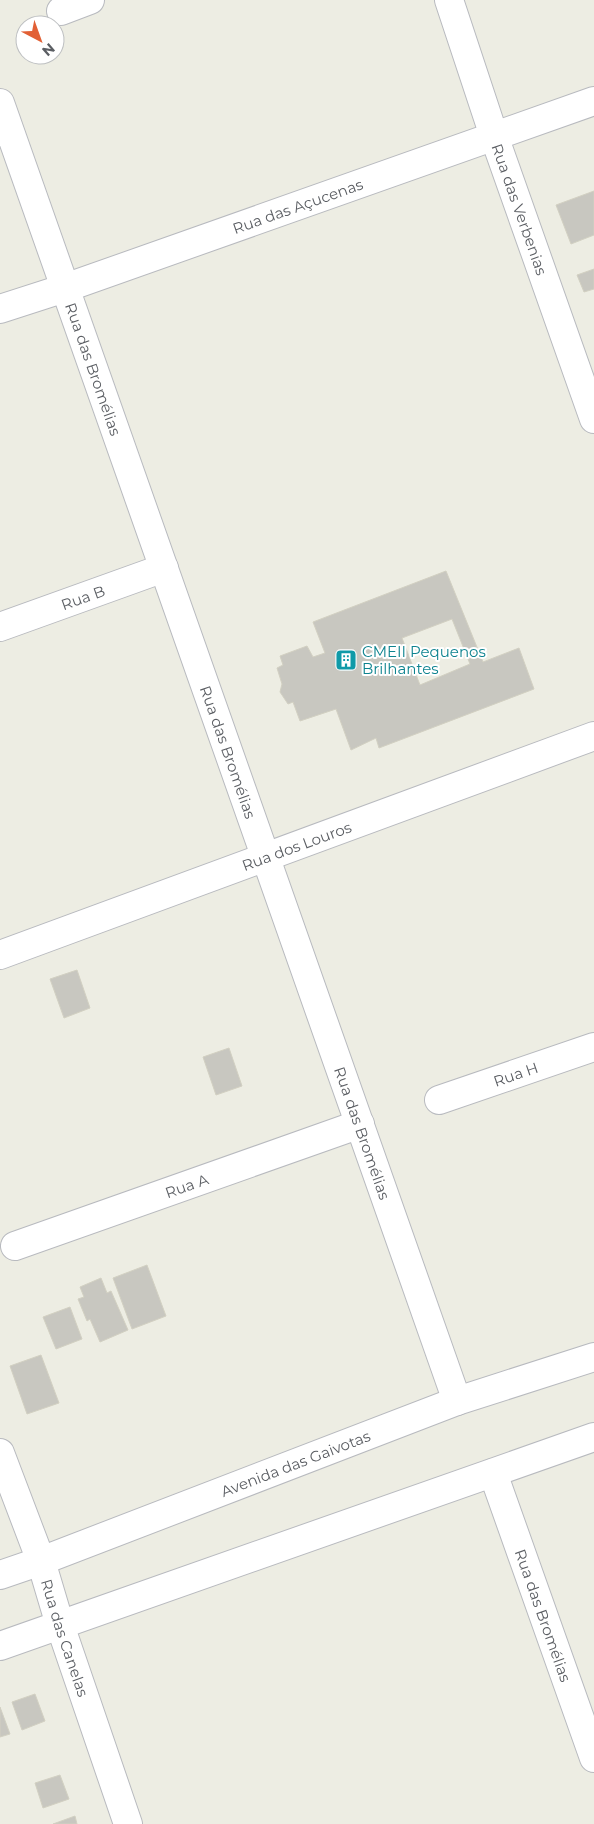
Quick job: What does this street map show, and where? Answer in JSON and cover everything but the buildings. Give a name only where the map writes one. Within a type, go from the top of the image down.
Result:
[{"type":"street","points":[[61,11],[90,0]]},
{"type":"street","name":"Rua das Verbenias","points":[[449,0],[494,136],[594,419]]},
{"type":"street","name":"Rua das Açucenas","points":[[0,309],[65,288],[594,101]]},
{"type":"street","name":"Rua das Bromélias","points":[[0,103],[457,1401]]},
{"type":"street","name":"Rua B","points":[[0,627],[164,568]]},
{"type":"street","name":"Rua dos Louros","points":[[0,955],[594,736]]},
{"type":"street","name":"Rua H","points":[[439,1100],[594,1047]]},
{"type":"street","name":"Rua A","points":[[15,1246],[360,1124]]},
{"type":"street","name":"Avenida das Gaivotas","points":[[0,1575],[41,1561],[457,1401],[594,1357]]},
{"type":"street","points":[[0,1646],[594,1437]]},
{"type":"street","name":"Rua das Canelas","points":[[0,1452],[41,1561],[60,1625],[128,1824]]},
{"type":"street","name":"Rua das Bromélias","points":[[493,1473],[593,1753]]},
{"type":"place","name":"CMEII Pequenos Brilhantes","points":[[346,660]]}]
